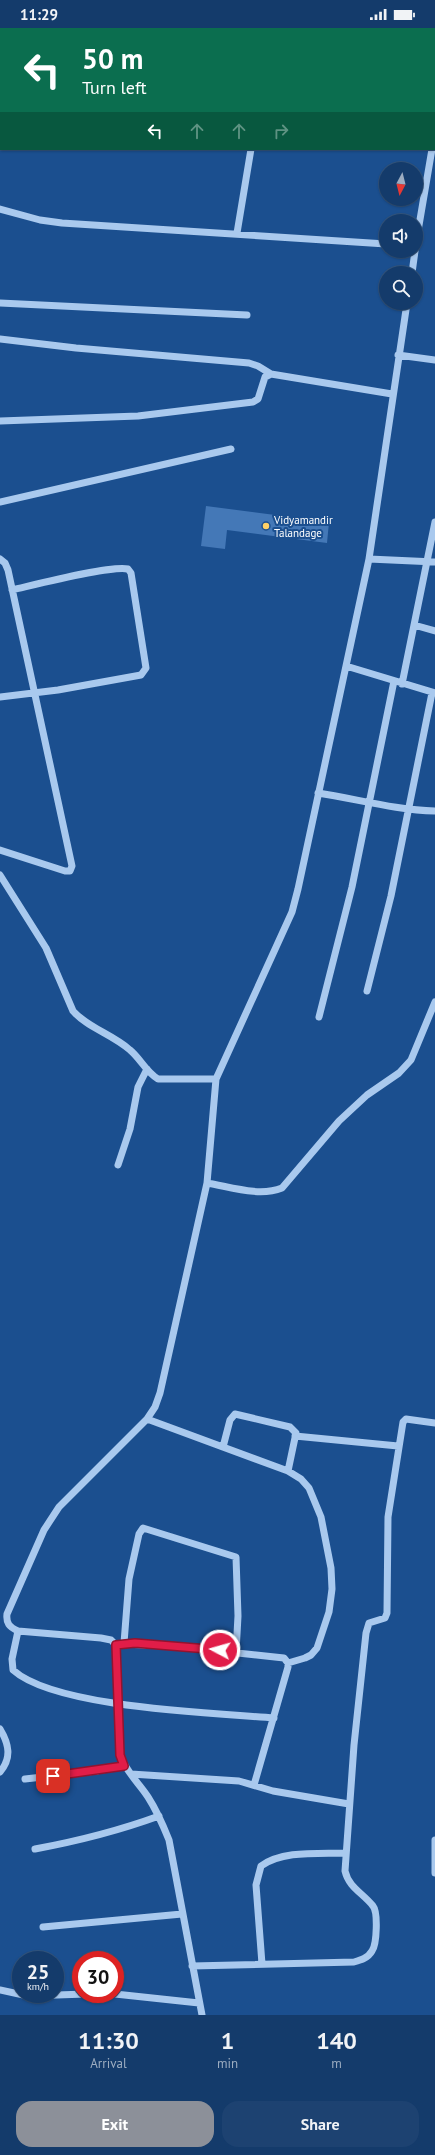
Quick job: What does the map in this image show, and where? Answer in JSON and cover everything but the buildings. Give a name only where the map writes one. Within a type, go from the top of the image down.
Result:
[{"type":"street","points":[[237,233],[251,150]]},
{"type":"street","points":[[421,214],[432,150]]},
{"type":"street","points":[[0,209],[40,220],[62,223],[237,233],[379,243]]},
{"type":"street","points":[[0,303],[247,315]]},
{"type":"street","points":[[202,2015],[169,1840],[159,1816],[149,1798],[124,1766],[120,1755],[116,1645],[111,1640],[101,1638],[18,1630],[10,1627],[3,1621],[44,1530],[59,1507],[147,1419],[155,1407],[160,1393],[207,1183],[216,1079],[292,912],[369,559],[392,394],[406,310]]},
{"type":"street","points":[[0,339],[76,348],[244,362],[258,366],[270,374],[392,394]]},
{"type":"street","points":[[398,355],[435,360]]},
{"type":"street","points":[[0,421],[138,416],[253,402],[258,399],[265,378],[270,374]]},
{"type":"street","points":[[0,502],[231,449]]},
{"type":"street","points":[[402,684],[414,625],[431,561],[435,522]]},
{"type":"street","points":[[0,559],[5,563],[8,570],[72,866],[70,870],[65,871],[0,850]]},
{"type":"street","points":[[369,559],[431,561]]},
{"type":"street","points":[[0,697],[84,686],[141,675],[144,672],[146,660],[131,573],[128,569],[123,568],[12,590]]},
{"type":"street","points":[[414,625],[435,631]]},
{"type":"street","points":[[346,666],[433,693],[391,896],[367,990]]},
{"type":"street","points":[[319,1016],[352,887],[394,681]]},
{"type":"street","points":[[318,793],[369,801],[409,810],[435,811]]},
{"type":"street","points":[[0,875],[46,948],[73,1011],[80,1019],[130,1050],[152,1076],[163,1080],[216,1079]]},
{"type":"street","points":[[207,1183],[259,1192],[271,1192],[282,1188],[339,1121],[367,1095],[399,1073],[410,1060],[435,1002]]},
{"type":"street","points":[[118,1165],[130,1129],[138,1087],[147,1069]]},
{"type":"street","points":[[223,1447],[230,1420],[235,1414],[290,1427],[294,1429],[295,1436],[288,1472]]},
{"type":"street","points":[[147,1419],[288,1472],[301,1479],[309,1488],[321,1517],[332,1568],[332,1590],[329,1612],[317,1648],[304,1658],[288,1663]]},
{"type":"street","points":[[192,1966],[354,1962],[368,1956],[373,1951],[375,1941],[376,1913],[374,1907],[347,1879],[345,1871],[349,1804],[367,1627],[369,1623],[385,1618],[387,1613],[388,1517],[402,1426],[406,1419],[435,1423]]},
{"type":"street","points":[[295,1436],[398,1446]]},
{"type":"street","points":[[124,1643],[129,1579],[139,1534],[143,1528],[236,1557],[238,1616],[236,1652]]},
{"type":"street","points":[[18,1630],[11,1665],[17,1673],[51,1690],[119,1704],[274,1718]]},
{"type":"street","points":[[116,1645],[124,1643],[278,1656],[284,1658],[288,1663]]},
{"type":"street","points":[[254,1785],[274,1718],[288,1663]]},
{"type":"street","points":[[0,1729],[7,1741],[9,1751],[8,1760],[0,1772]]},
{"type":"street","points":[[25,1779],[96,1771],[124,1766]]},
{"type":"street","points":[[130,1774],[222,1779],[254,1785],[273,1791],[349,1804]]},
{"type":"street","points":[[35,1849],[121,1830],[159,1816]]},
{"type":"street","points":[[435,1840],[435,1873]]},
{"type":"street","points":[[262,1964],[256,1885],[261,1866],[269,1860],[280,1856],[345,1853]]},
{"type":"street","points":[[43,1927],[182,1914]]},
{"type":"street","points":[[0,1990],[28,1996],[72,1994]]},
{"type":"street","points":[[124,1995],[200,2003]]},
{"type":"place","name":"Vidyamandir Talandage","points":[[266,526]]},
{"type":"route","points":[[53,1776],[124,1766],[120,1755],[116,1645],[135,1643],[220,1650]]}]
